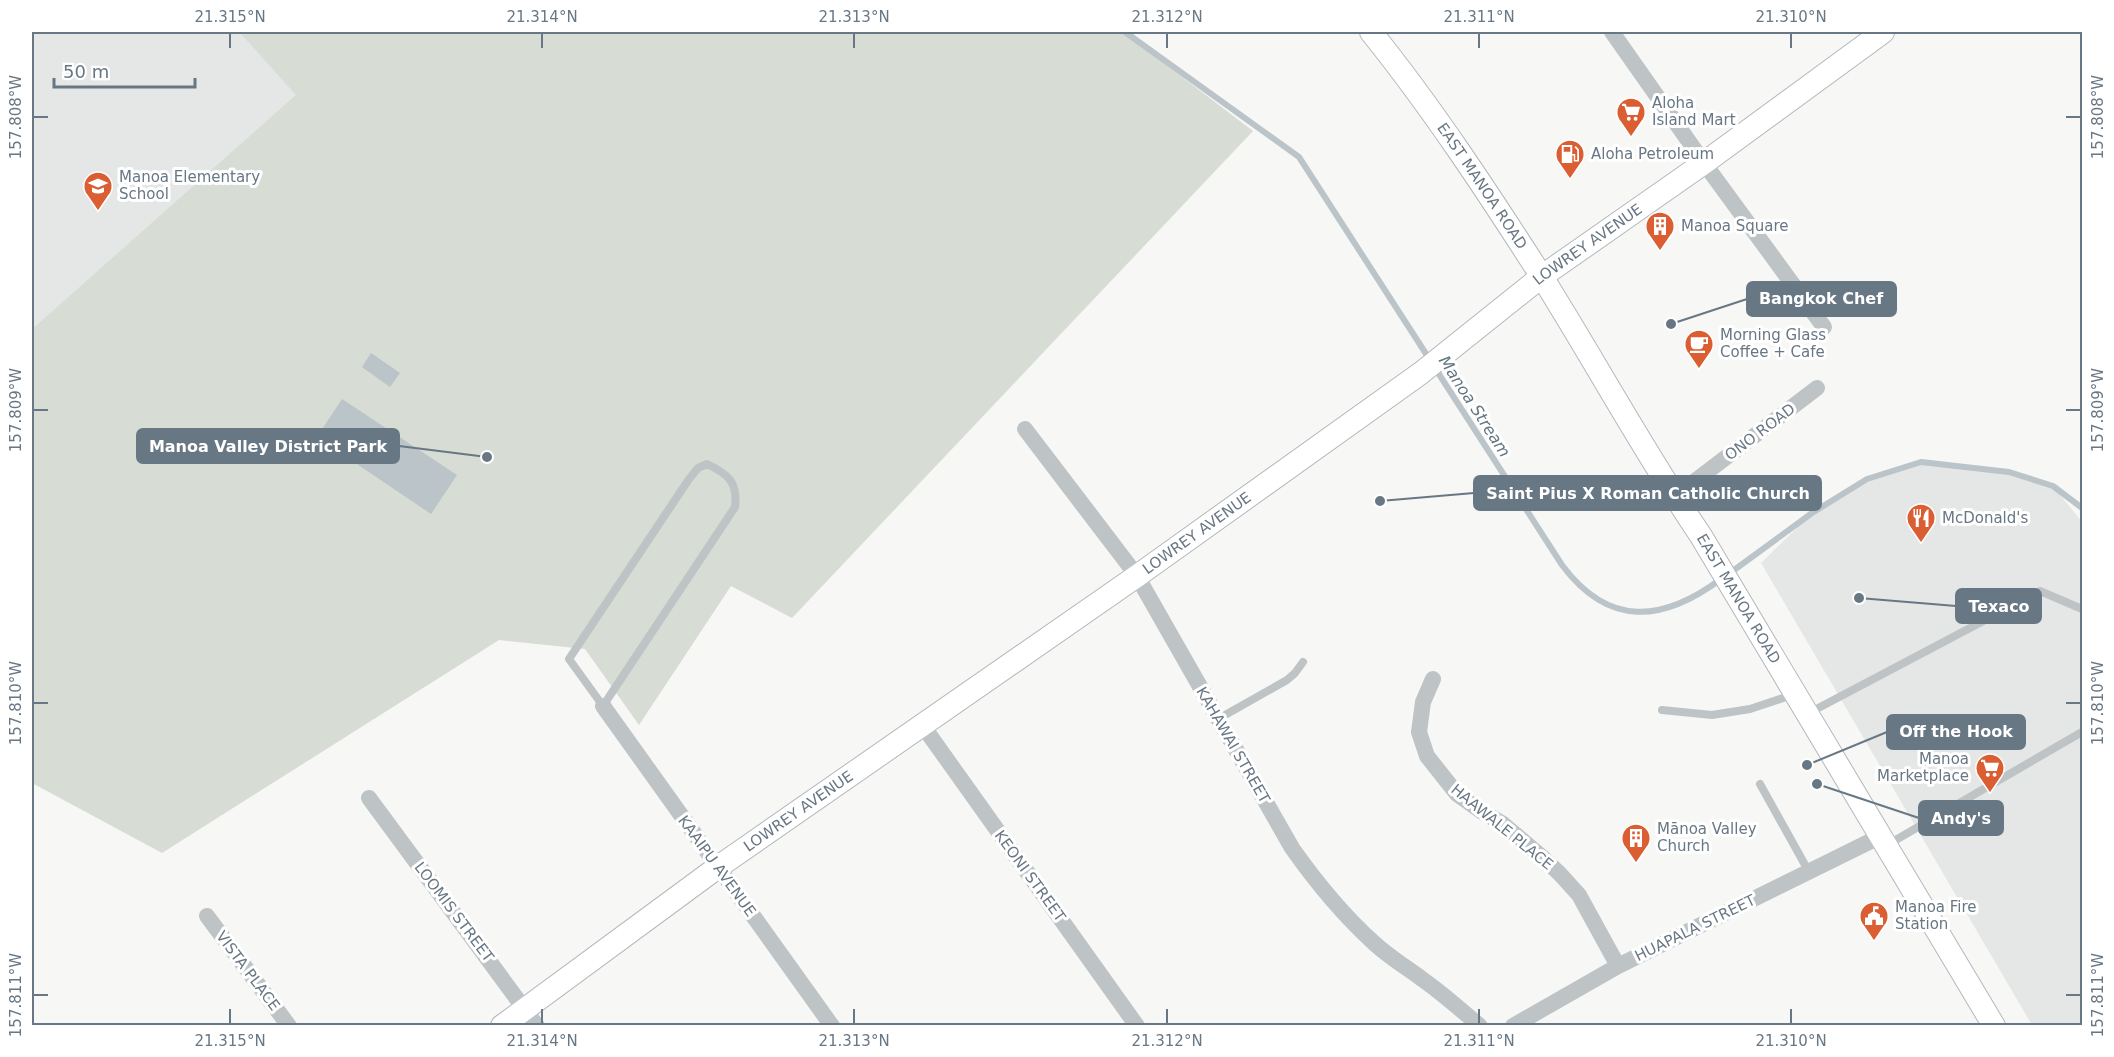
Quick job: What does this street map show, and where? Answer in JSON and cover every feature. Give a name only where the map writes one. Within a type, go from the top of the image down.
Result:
[{"type":"street","name":"EAST MANOA ROAD","points":[[1371,32],[1464,160],[1541,277],[1674,497],[1701,536],[1995,1026]]},
{"type":"street","points":[[1612,32],[1824,327]]},
{"type":"street","name":"LOWREY AVENUE","points":[[502,1026],[532,1017],[718,867],[924,726],[1421,373],[1541,277],[1704,162],[1873,35]]},
{"type":"street","name":"ONO ROAD","points":[[1674,497],[1817,388]]},
{"type":"street","name":"KAHAWAI STREET","points":[[1025,429],[1137,576],[1292,848],[1332,901],[1375,944],[1480,1026]]},
{"type":"street","name":"HAAWALE PLACE","points":[[1433,679],[1424,702],[1419,732],[1426,756],[1457,794],[1503,824],[1542,857],[1579,895],[1618,966]]},
{"type":"street","name":"KAAIPU AVENUE","points":[[603,706],[832,1026]]},
{"type":"street","name":"KEONI STREET","points":[[924,726],[1137,1026]]},
{"type":"street","name":"LOOMIS STREET","points":[[369,798],[532,1017]]},
{"type":"street","name":"HUAPALA STREET","points":[[1513,1026],[1618,966],[1809,872],[1884,841]]},
{"type":"street","name":"VISTA PLACE","points":[[207,916],[290,1026]]},
{"type":"lane","points":[[707,464],[727,475],[733,484],[736,495],[735,507],[603,706],[569,659],[689,478],[698,468],[707,464]]},
{"type":"lane","points":[[1807,714],[2040,591],[2082,609]]},
{"type":"lane","points":[[1217,719],[1287,680],[1303,662]]},
{"type":"lane","points":[[1662,710],[1712,715],[1750,709],[1795,694]]},
{"type":"lane","points":[[1884,841],[2082,732]]},
{"type":"lane","points":[[1760,784],[1809,872]]},
{"type":"shaded area","name":"Manoa Elementary School","points":[[32,32],[239,32],[297,95],[32,329]]},
{"type":"shaded area","points":[[239,32],[1123,32],[1253,131],[792,618],[731,586],[639,725],[585,649],[499,640],[162,853],[32,783],[32,329],[296,95]]},
{"type":"shaded area","points":[[371,353],[400,373],[390,387],[362,367]]},
{"type":"shaded area","points":[[342,399],[457,475],[431,514],[317,437]]},
{"type":"shaded area","name":"Manoa Marketplace","points":[[1921,462],[2009,472],[2053,486],[2082,522],[2082,1025],[2032,1025],[1761,563],[1812,513],[1867,479]]},
{"type":"waterway","name":"Manoa Stream","points":[[1125,32],[1299,157],[1430,360]]},
{"type":"waterway","name":"Manoa Stream","points":[[1435,368],[1562,565],[1580,585],[1599,600],[1618,608],[1637,612],[1658,610],[1678,604],[1721,579]]},
{"type":"waterway","name":"Manoa Stream","points":[[1730,573],[1812,513],[1867,479],[1921,462],[2009,472],[2053,486],[2082,508]]},
{"type":"place","name":"Aloha Island Mart","points":[[1631,138]]},
{"type":"place","name":"Aloha Petroleum","points":[[1570,180]]},
{"type":"place","name":"Manoa Elementary School","points":[[98,212]]},
{"type":"place","name":"Manoa Square","points":[[1660,252]]},
{"type":"place","name":"Bangkok Chef","points":[[1671,324]]},
{"type":"place","name":"Morning Glass Coffee + Cafe","points":[[1699,370]]},
{"type":"place","name":"Manoa Valley District Park","points":[[487,457]]},
{"type":"place","name":"Saint Pius X Roman Catholic Church","points":[[1380,501]]},
{"type":"place","name":"McDonald's","points":[[1921,544]]},
{"type":"place","name":"Texaco","points":[[1859,598]]},
{"type":"place","name":"Off the Hook","points":[[1807,765]]},
{"type":"place","name":"Andy's","points":[[1817,784]]},
{"type":"place","name":"Manoa Marketplace","points":[[1990,794]]},
{"type":"place","name":"Mānoa Valley Church","points":[[1636,864]]},
{"type":"place","name":"Manoa Fire Station","points":[[1874,942]]}]
